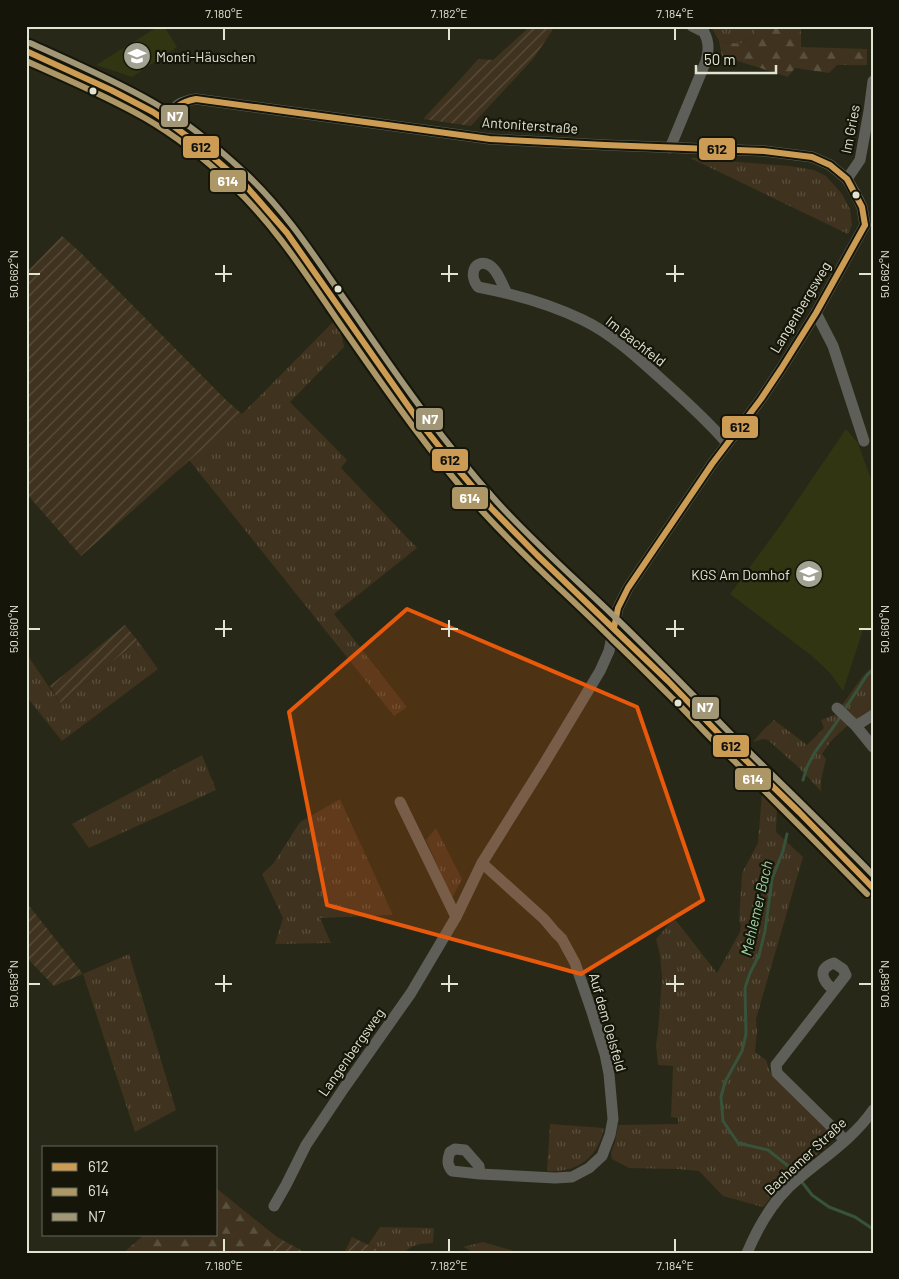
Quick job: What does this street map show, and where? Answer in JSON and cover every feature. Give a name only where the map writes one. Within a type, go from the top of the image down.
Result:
[{"type":"street","points":[[670,148],[709,50],[704,32],[692,26]]},
{"type":"street","points":[[26,51],[119,94],[166,120],[202,147],[263,203],[289,236],[390,380],[466,479],[512,530],[614,628],[873,888]]},
{"type":"street","name":"Im Gries","points":[[847,179],[860,160],[873,82]]},
{"type":"street","name":"Antoniterstraße","points":[[166,120],[172,110],[182,102],[196,99],[490,139],[764,151],[812,157],[830,165],[847,179],[862,207],[869,226]]},
{"type":"street","name":"Langenbergsweg","points":[[274,1206],[306,1145],[411,993],[456,917],[482,863],[600,671],[609,652],[618,608],[628,588],[727,443],[761,399],[869,226]]},
{"type":"street","name":"Im Bachfeld","points":[[507,293],[562,311],[584,321],[608,336],[640,360],[727,443]]},
{"type":"street","points":[[816,312],[833,346],[864,441]]},
{"type":"street","points":[[838,708],[873,747]]},
{"type":"street","points":[[852,722],[873,715]]},
{"type":"street","points":[[400,802],[456,917]]},
{"type":"street","name":"Auf dem Oelsfeld","points":[[480,1174],[536,1178],[572,1177],[588,1168],[602,1156],[610,1135],[613,1119],[610,1074],[575,963],[562,939],[482,863]]},
{"type":"street","points":[[834,990],[776,1065],[776,1073],[845,1140]]},
{"type":"street","name":"Bachemer Straße","points":[[747,1253],[754,1235],[768,1212],[793,1184],[845,1140],[864,1122],[873,1110]]},
{"type":"highlighted area","points":[[407,609],[637,707],[703,900],[581,974],[327,905],[289,712]]},
{"type":"shaded area","name":"Monti-Häuschen","points":[[159,26],[164,26],[177,47],[132,77],[96,65]]},
{"type":"shaded area","name":"KGS Am Domhof","points":[[846,429],[858,443],[873,485],[873,631],[863,630],[843,691],[830,673],[812,656],[730,594],[782,523]]},
{"type":"green space","points":[[527,26],[554,26],[533,59],[471,126],[423,119],[479,59],[493,60],[526,30]]},
{"type":"green space","points":[[756,26],[755,36],[740,44],[719,41],[711,27]]},
{"type":"green space","points":[[756,26],[801,26],[801,47],[867,49],[867,65],[837,65],[829,73],[795,68],[788,77],[722,56],[719,41],[740,44],[755,36]]},
{"type":"green space","points":[[690,158],[790,166],[814,170],[826,176],[842,194],[850,209],[852,225],[848,234]]},
{"type":"green space","points":[[62,236],[242,414],[81,556],[26,493],[26,273]]},
{"type":"green space","points":[[338,317],[344,347],[290,402],[347,460],[341,468],[417,548],[334,614],[407,707],[394,716],[189,460],[242,414]]},
{"type":"green space","points":[[125,625],[138,641],[60,703],[50,686]]},
{"type":"green space","points":[[138,641],[158,669],[62,741],[26,696],[26,653],[60,703]]},
{"type":"green space","points":[[873,666],[873,708],[859,722],[847,726],[831,741],[822,754],[826,759],[821,780],[821,791],[768,740],[763,739],[753,742],[774,720],[807,745],[824,728],[821,720],[837,714],[862,677]]},
{"type":"green space","points":[[202,755],[216,790],[89,848],[72,824]]},
{"type":"green space","points":[[762,792],[777,807],[776,832],[803,857],[756,1019],[755,1052],[766,1060],[772,1075],[829,1130],[832,1137],[830,1144],[786,1179],[763,1207],[723,1196],[699,1171],[629,1168],[612,1159],[611,1153],[618,1125],[678,1124],[678,1118],[671,1117],[673,1066],[658,1065],[656,1045],[662,978],[660,955],[656,939],[674,918],[717,973],[740,932],[742,873],[758,843]]},
{"type":"green space","points":[[340,799],[393,915],[320,918],[331,943],[275,944],[283,918],[262,874],[273,864],[300,822]]},
{"type":"green space","points":[[436,828],[462,879],[452,898],[426,840]]},
{"type":"green space","points":[[26,902],[83,974],[54,986],[26,957]]},
{"type":"green space","points":[[129,954],[176,1110],[135,1132],[83,974]]},
{"type":"green space","points":[[550,1124],[604,1128],[597,1148],[584,1162],[568,1169],[547,1171]]},
{"type":"green space","points":[[218,1190],[277,1237],[267,1253],[123,1253],[143,1236],[218,1236]]},
{"type":"green space","points":[[380,1227],[434,1228],[433,1243],[411,1247],[403,1253],[385,1253],[368,1245]]},
{"type":"green space","points":[[277,1237],[306,1253],[267,1253]]},
{"type":"green space","points":[[352,1237],[385,1253],[344,1253]]},
{"type":"green space","points":[[483,1242],[521,1253],[475,1253],[463,1247]]},
{"type":"waterway","name":"Mehlemer Bach","points":[[803,780],[815,752],[867,675],[873,670]]},
{"type":"waterway","name":"Mehlemer Bach","points":[[787,834],[783,851],[772,879],[765,931],[759,955],[745,988],[746,1034],[742,1051],[725,1082],[721,1097],[723,1121],[738,1143],[768,1150],[792,1169],[812,1195],[829,1207],[855,1217],[873,1229]]},
{"type":"transit line","name":"N7","points":[[30,43],[108,79],[166,110],[201,135],[261,188],[315,256],[421,408],[497,502],[543,549],[649,650],[873,875]]},
{"type":"transit line","name":"612","points":[[26,51],[111,90],[153,112],[200,146],[246,186],[287,233],[418,420],[491,508],[668,681],[873,888]]},
{"type":"transit line","name":"614","points":[[26,61],[101,95],[157,125],[201,157],[247,199],[301,267],[372,370],[463,490],[530,561],[678,704],[867,894]]},
{"type":"transit line","name":"612","points":[[166,120],[178,106],[196,99],[490,139],[764,151],[812,157],[830,165],[847,179],[862,207],[865,225]]},
{"type":"transit line","name":"612","points":[[614,628],[618,608],[628,588],[712,464],[781,369],[816,313],[865,225]]},
{"type":"place","name":"Monti-Häuschen","points":[[137,56]]},
{"type":"place","name":"KGS Am Domhof","points":[[809,574]]}]
